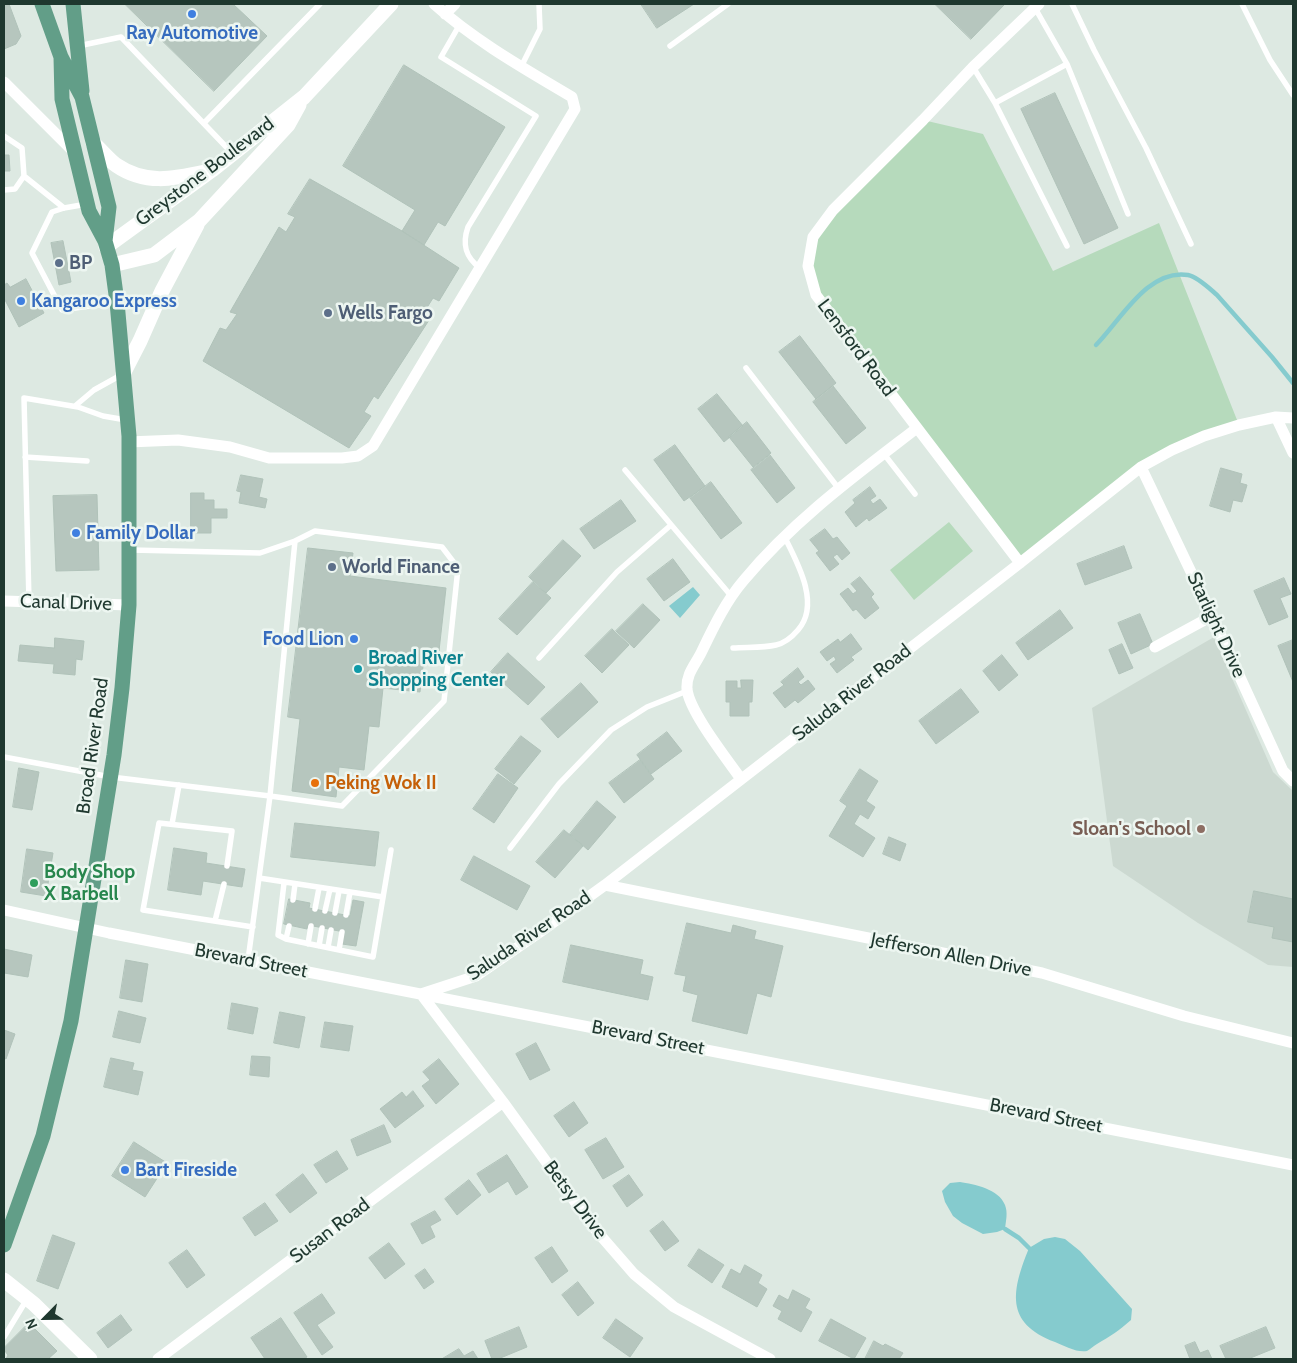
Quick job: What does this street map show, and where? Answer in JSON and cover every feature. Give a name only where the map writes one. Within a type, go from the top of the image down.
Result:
[{"type":"main road","name":"Broad River Road","points":[[42,4],[61,56],[82,97],[109,207],[105,244]]},
{"type":"main road","points":[[73,4],[82,97]]},
{"type":"main road","name":"Greystone Boulevard","points":[[105,244],[212,170],[304,97],[391,4]]},
{"type":"main road","name":"Broad River Road","points":[[5,1240],[42,1136],[71,1021],[111,777],[122,688],[129,606],[128,442],[117,302],[112,265],[87,204],[62,99],[61,56]]},
{"type":"main road","name":"Greystone Boulevard","points":[[112,265],[154,255],[199,221],[288,125],[304,97]]},
{"type":"main road","points":[[94,143],[116,165],[139,176],[157,180],[174,179],[212,170]]},
{"type":"main road","points":[[123,374],[162,291],[199,221]]},
{"type":"main road","points":[[4,1280],[27,1299],[90,1359]]},
{"type":"street","points":[[128,442],[178,440],[230,447],[269,458],[342,458],[358,456],[373,446],[575,109],[572,97],[521,67],[445,14],[434,4]]},
{"type":"street","points":[[445,14],[455,4]]},
{"type":"street","name":"Lensford Road","points":[[1020,563],[816,295],[808,266],[813,237],[833,210],[973,67],[1037,6]]},
{"type":"street","points":[[4,83],[75,153]]},
{"type":"street","points":[[1276,417],[1293,453]]},
{"type":"street","name":"Saluda River Road","points":[[421,994],[476,976],[540,932],[742,779],[1141,467],[1172,450],[1204,436],[1276,417],[1293,418]]},
{"type":"street","points":[[742,779],[708,732],[690,700],[687,682],[690,669],[699,658],[717,620],[743,581],[784,536],[839,489],[917,428]]},
{"type":"street","name":"Starlight Drive","points":[[1141,467],[1283,771],[1293,781]]},
{"type":"street","name":"Canal Drive","points":[[4,601],[129,606]]},
{"type":"street","points":[[1155,647],[1212,616]]},
{"type":"street","name":"Jefferson Allen Drive","points":[[604,885],[1042,973],[1184,1016],[1293,1043]]},
{"type":"street","name":"Brevard Street","points":[[4,910],[86,928],[1293,1165]]},
{"type":"street","name":"Betsy Drive","points":[[421,994],[503,1102],[594,1228],[634,1274],[674,1307],[770,1359]]},
{"type":"street","name":"Susan Road","points":[[158,1359],[503,1102]]},
{"type":"lane","points":[[204,123],[320,4]]},
{"type":"lane","points":[[521,67],[540,30],[540,4]]},
{"type":"lane","points":[[670,46],[728,4]]},
{"type":"lane","points":[[1072,4],[1146,148],[1191,244]]},
{"type":"lane","points":[[1242,4],[1270,60],[1293,95]]},
{"type":"lane","points":[[1037,6],[1067,64],[1128,214]]},
{"type":"lane","points":[[460,24],[441,57],[536,116],[471,222],[464,238],[466,252],[472,262],[480,268]]},
{"type":"lane","points":[[78,46],[121,37],[233,154]]},
{"type":"lane","points":[[995,103],[1067,64]]},
{"type":"lane","points":[[973,67],[995,103],[1067,246]]},
{"type":"lane","points":[[4,136],[22,148],[24,176],[15,189],[4,190]]},
{"type":"lane","points":[[24,176],[64,208]]},
{"type":"lane","points":[[87,204],[52,212],[32,253],[62,310],[117,302]]},
{"type":"lane","points":[[746,368],[839,489]]},
{"type":"lane","points":[[76,406],[94,390],[123,374]]},
{"type":"lane","points":[[28,602],[24,398],[76,406],[104,416],[127,420]]},
{"type":"lane","points":[[884,454],[915,494]]},
{"type":"lane","points":[[25,457],[87,461]]},
{"type":"lane","points":[[625,470],[732,598]]},
{"type":"lane","points":[[538,658],[617,572],[671,525]]},
{"type":"lane","points":[[4,757],[111,777],[342,806],[444,701],[458,568],[442,547],[314,531],[295,541],[260,553],[128,550]]},
{"type":"lane","points":[[733,648],[775,646],[793,636],[801,627],[808,606],[807,593],[801,571],[784,536]]},
{"type":"lane","points":[[248,960],[270,796],[295,541]]},
{"type":"lane","points":[[510,848],[559,784],[611,730],[646,707],[687,691]]},
{"type":"lane","points":[[172,824],[179,786]]},
{"type":"lane","points":[[227,866],[232,831],[159,823],[143,910],[253,927]]},
{"type":"lane","points":[[284,882],[278,935],[286,939],[373,957],[391,850]]},
{"type":"lane","points":[[259,878],[383,897]]},
{"type":"lane","points":[[215,921],[224,884]]},
{"type":"lane","points":[[293,900],[296,884]]},
{"type":"lane","points":[[315,909],[319,888]]},
{"type":"lane","points":[[325,911],[330,889]]},
{"type":"lane","points":[[335,913],[339,890]]},
{"type":"lane","points":[[346,915],[350,892]]},
{"type":"lane","points":[[286,939],[289,926]]},
{"type":"lane","points":[[308,944],[312,926]]},
{"type":"lane","points":[[319,946],[322,928]]},
{"type":"lane","points":[[328,948],[331,930]]},
{"type":"lane","points":[[339,950],[342,932]]},
{"type":"lane","points":[[4,1337],[27,1299]]},
{"type":"shaded area","name":"Sloan's School","points":[[1214,637],[1273,772],[1293,791],[1293,967],[1268,965],[1198,923],[1113,866],[1092,708]]},
{"type":"green space","points":[[923,120],[983,134],[1053,271],[1159,223],[1239,425],[1172,450],[1020,563],[816,295],[808,266],[813,237]]},
{"type":"green space","points":[[949,522],[973,551],[914,600],[890,570]]},
{"type":"water","points":[[693,587],[700,595],[680,618],[669,606]]},
{"type":"water","points":[[960,1182],[986,1188],[1002,1200],[1006,1211],[1005,1229],[983,1234],[953,1216],[945,1202],[942,1191],[950,1183]]},
{"type":"water","points":[[1055,1237],[1065,1239],[1080,1251],[1132,1309],[1131,1320],[1087,1351],[1071,1349],[1039,1334],[1027,1325],[1020,1315],[1016,1304],[1019,1278],[1029,1248],[1044,1239]]},
{"type":"building","points":[[4,4],[9,4],[21,36],[16,44],[4,49]]},
{"type":"building","points":[[125,4],[233,4],[267,36],[214,91]]},
{"type":"building","points":[[641,4],[694,4],[657,28]]},
{"type":"building","points":[[935,4],[1005,4],[971,39]]},
{"type":"building","points":[[404,65],[505,127],[445,226],[438,222],[424,245],[402,231],[415,210],[343,166]]},
{"type":"building","points":[[1055,93],[1118,228],[1084,244],[1021,109]]},
{"type":"building","points":[[4,155],[9,155],[10,171],[4,171]]},
{"type":"building","points":[[310,179],[402,231],[459,268],[439,301],[433,298],[423,314],[431,317],[378,399],[374,396],[364,412],[371,416],[349,448],[203,361],[220,328],[226,330],[237,314],[230,312],[279,227],[286,232],[295,217],[288,214]]},
{"type":"building","points":[[63,241],[71,282],[59,285],[51,243]]},
{"type":"building","points":[[26,279],[44,313],[19,327],[4,298],[4,285],[7,283],[10,287]]},
{"type":"building","points":[[800,336],[836,383],[816,399],[779,352]]},
{"type":"building","points":[[833,386],[866,428],[846,444],[813,402]]},
{"type":"building","points":[[717,394],[743,426],[724,442],[698,409]]},
{"type":"building","points":[[747,422],[771,453],[753,467],[729,437]]},
{"type":"building","points":[[675,445],[705,486],[684,501],[654,460]]},
{"type":"building","points":[[770,455],[795,488],[777,503],[751,470]]},
{"type":"building","points":[[1221,468],[1242,474],[1240,483],[1247,485],[1242,502],[1233,500],[1230,512],[1210,506]]},
{"type":"building","points":[[241,475],[263,479],[259,497],[267,499],[265,508],[239,503],[241,492],[237,491]]},
{"type":"building","points":[[711,482],[742,523],[721,539],[690,498]]},
{"type":"building","points":[[870,487],[876,496],[870,500],[873,504],[880,499],[887,508],[869,521],[867,518],[856,527],[845,512],[855,503],[853,500]]},
{"type":"building","points":[[191,493],[204,493],[204,500],[214,500],[214,509],[227,509],[227,518],[211,518],[211,533],[191,533]]},
{"type":"building","name":"Family Dollar","points":[[97,495],[99,570],[56,571],[53,496]]},
{"type":"building","points":[[621,500],[636,521],[594,549],[580,529]]},
{"type":"building","points":[[825,529],[833,539],[837,537],[850,553],[842,560],[837,554],[833,557],[839,564],[830,571],[816,553],[819,551],[810,540]]},
{"type":"building","points":[[563,540],[581,556],[546,593],[529,577]]},
{"type":"building","points":[[1124,546],[1132,568],[1085,585],[1077,564]]},
{"type":"building","name":"Broad River Shopping Center","points":[[308,548],[353,553],[350,576],[446,588],[439,651],[425,649],[420,692],[383,688],[379,727],[369,726],[364,770],[339,767],[336,797],[292,791],[300,719],[288,717]]},
{"type":"building","points":[[673,559],[690,582],[664,601],[647,579]]},
{"type":"building","points":[[860,577],[874,594],[871,597],[879,608],[865,619],[856,609],[853,611],[840,594],[848,588],[853,594],[857,591],[851,584]]},
{"type":"building","points":[[1284,578],[1291,594],[1280,598],[1288,617],[1269,625],[1254,591]]},
{"type":"building","points":[[533,582],[551,598],[517,635],[499,619]]},
{"type":"building","points":[[643,604],[660,620],[634,648],[616,631]]},
{"type":"building","points":[[1060,610],[1073,628],[1028,660],[1016,643]]},
{"type":"building","points":[[1140,614],[1153,644],[1131,654],[1118,623]]},
{"type":"building","points":[[612,629],[629,645],[602,673],[585,656]]},
{"type":"building","points":[[851,634],[862,649],[851,657],[854,660],[837,673],[830,664],[836,660],[834,656],[827,661],[820,652],[838,639],[840,642]]},
{"type":"building","points":[[55,638],[84,641],[82,660],[76,659],[75,675],[53,673],[54,664],[18,661],[20,645],[54,648]]},
{"type":"building","points":[[1293,640],[1293,682],[1278,646]]},
{"type":"building","points":[[1122,644],[1133,668],[1119,674],[1109,650]]},
{"type":"building","points":[[508,653],[545,687],[528,705],[491,672]]},
{"type":"building","points":[[1002,655],[1018,675],[999,691],[983,671]]},
{"type":"building","points":[[798,668],[804,677],[798,682],[801,685],[808,680],[815,689],[798,703],[795,700],[785,708],[773,693],[784,685],[781,682]]},
{"type":"building","points":[[741,680],[753,680],[752,702],[749,702],[749,716],[730,716],[730,702],[726,702],[726,681],[737,681],[737,688],[741,688]]},
{"type":"building","points":[[581,683],[598,702],[558,738],[541,719]]},
{"type":"building","points":[[961,689],[979,712],[936,744],[919,721]]},
{"type":"building","points":[[667,732],[682,751],[651,774],[637,755]]},
{"type":"building","points":[[521,736],[541,751],[514,784],[495,769]]},
{"type":"building","points":[[640,760],[654,779],[624,803],[609,783]]},
{"type":"building","points":[[19,768],[39,772],[32,810],[13,807]]},
{"type":"building","points":[[860,769],[878,781],[866,801],[875,807],[868,819],[860,814],[854,824],[875,838],[863,857],[829,836],[847,806],[840,801]]},
{"type":"building","points":[[498,774],[518,788],[494,823],[473,809]]},
{"type":"building","points":[[597,801],[616,817],[588,850],[570,834]]},
{"type":"building","points":[[295,823],[379,832],[375,866],[291,857]]},
{"type":"building","points":[[564,830],[583,846],[555,878],[536,862]]},
{"type":"building","points":[[889,837],[906,844],[900,861],[883,854]]},
{"type":"building","points":[[174,848],[207,853],[206,863],[245,869],[242,887],[203,881],[201,895],[168,890]]},
{"type":"building","points":[[27,849],[53,853],[46,896],[21,892]]},
{"type":"building","points":[[474,856],[530,886],[517,910],[461,880]]},
{"type":"building","points":[[1254,891],[1293,899],[1293,942],[1272,938],[1274,927],[1248,922]]},
{"type":"building","points":[[289,899],[310,903],[309,908],[350,916],[353,900],[364,902],[356,946],[342,944],[344,932],[308,925],[307,929],[284,924]]},
{"type":"building","points":[[687,923],[731,933],[733,925],[756,931],[754,939],[783,946],[771,997],[757,993],[747,1034],[692,1021],[698,995],[683,991],[686,976],[675,974]]},
{"type":"building","points":[[571,945],[643,960],[640,974],[653,977],[648,1000],[563,982]]},
{"type":"building","points":[[4,949],[32,955],[28,977],[4,973]]},
{"type":"building","points":[[126,960],[148,964],[142,1002],[120,998]]},
{"type":"building","points":[[232,1003],[258,1008],[253,1034],[228,1029]]},
{"type":"building","points":[[119,1011],[146,1018],[140,1043],[113,1037]]},
{"type":"building","points":[[280,1012],[305,1017],[299,1048],[274,1043]]},
{"type":"building","points":[[325,1022],[353,1026],[349,1051],[321,1047]]},
{"type":"building","points":[[4,1030],[15,1034],[6,1059],[4,1058]]},
{"type":"building","points":[[536,1043],[550,1070],[530,1080],[516,1054]]},
{"type":"building","points":[[252,1056],[270,1057],[269,1077],[250,1075]]},
{"type":"building","points":[[111,1058],[134,1063],[132,1070],[143,1072],[138,1095],[104,1087]]},
{"type":"building","points":[[439,1059],[459,1084],[436,1104],[422,1086],[430,1080],[423,1072]]},
{"type":"building","points":[[413,1091],[424,1106],[395,1128],[380,1109],[402,1092],[406,1097]]},
{"type":"building","points":[[574,1102],[588,1123],[569,1137],[554,1116]]},
{"type":"building","points":[[384,1125],[391,1142],[357,1156],[351,1140]]},
{"type":"building","points":[[606,1138],[624,1167],[603,1179],[585,1150]]},
{"type":"building","points":[[134,1142],[167,1163],[145,1197],[112,1176]]},
{"type":"building","points":[[337,1151],[348,1169],[326,1183],[314,1165]]},
{"type":"building","points":[[507,1155],[528,1187],[516,1195],[508,1181],[489,1193],[477,1174]]},
{"type":"building","points":[[303,1174],[317,1193],[290,1213],[276,1195]]},
{"type":"building","points":[[629,1175],[643,1195],[627,1207],[613,1186]]},
{"type":"building","points":[[469,1180],[481,1195],[457,1215],[445,1199]]},
{"type":"building","points":[[265,1203],[278,1221],[255,1236],[243,1218]]},
{"type":"building","points":[[435,1211],[441,1220],[430,1226],[435,1237],[422,1244],[411,1224]]},
{"type":"building","points":[[663,1221],[679,1241],[665,1251],[650,1231]]},
{"type":"building","points":[[53,1235],[75,1243],[58,1289],[37,1281]]},
{"type":"building","points":[[389,1243],[405,1264],[385,1279],[369,1258]]},
{"type":"building","points":[[552,1247],[568,1271],[552,1283],[535,1258]]},
{"type":"building","points":[[699,1249],[724,1265],[712,1283],[688,1266]]},
{"type":"building","points":[[187,1250],[205,1275],[187,1288],[169,1263]]},
{"type":"building","points":[[745,1265],[762,1275],[758,1283],[767,1289],[757,1307],[722,1287],[731,1269],[740,1274]]},
{"type":"building","points":[[425,1269],[434,1282],[424,1289],[415,1276]]},
{"type":"building","points":[[578,1282],[594,1303],[578,1316],[562,1295]]},
{"type":"building","points":[[793,1290],[810,1299],[805,1308],[812,1312],[801,1332],[778,1319],[782,1311],[773,1306],[779,1295],[788,1300]]},
{"type":"building","points":[[322,1294],[335,1313],[317,1325],[333,1347],[322,1355],[294,1313]]},
{"type":"building","points":[[121,1315],[132,1330],[108,1348],[97,1333]]},
{"type":"building","points":[[281,1318],[307,1357],[303,1359],[265,1359],[251,1338]]},
{"type":"building","points":[[616,1319],[643,1338],[630,1357],[603,1338]]},
{"type":"building","points":[[831,1319],[866,1338],[854,1359],[819,1341]]},
{"type":"building","points":[[29,1323],[57,1351],[48,1359],[6,1359],[8,1355],[4,1348]]},
{"type":"building","points":[[519,1327],[527,1347],[498,1359],[492,1359],[485,1341]]},
{"type":"building","points":[[1266,1327],[1275,1348],[1248,1359],[1226,1359],[1220,1346]]},
{"type":"building","points":[[874,1341],[903,1353],[899,1359],[865,1359]]},
{"type":"building","points":[[1195,1342],[1200,1353],[1208,1350],[1212,1359],[1190,1359],[1185,1346]]},
{"type":"building","points":[[459,1349],[464,1356],[473,1351],[478,1359],[442,1359]]},
{"type":"waterway","points":[[1096,345],[1125,310],[1148,288],[1160,280],[1174,275],[1188,275],[1200,281],[1217,295],[1293,383]]},
{"type":"waterway","points":[[1005,1229],[1019,1238],[1029,1248]]},
{"type":"place","name":"Ray Automotive","points":[[192,14]]},
{"type":"place","name":"BP","points":[[59,263]]},
{"type":"place","name":"Kangaroo Express","points":[[21,301]]},
{"type":"place","name":"Wells Fargo","points":[[328,313]]},
{"type":"place","name":"Family Dollar","points":[[76,533]]},
{"type":"place","name":"World Finance","points":[[332,567]]},
{"type":"place","name":"Food Lion","points":[[354,639]]},
{"type":"place","name":"Broad River Shopping Center","points":[[358,669]]},
{"type":"place","name":"Peking Wok II","points":[[315,783]]},
{"type":"place","name":"Sloan's School","points":[[1201,829]]},
{"type":"place","name":"Body Shop X Barbell","points":[[34,883]]},
{"type":"place","name":"Bart Fireside","points":[[125,1170]]}]
